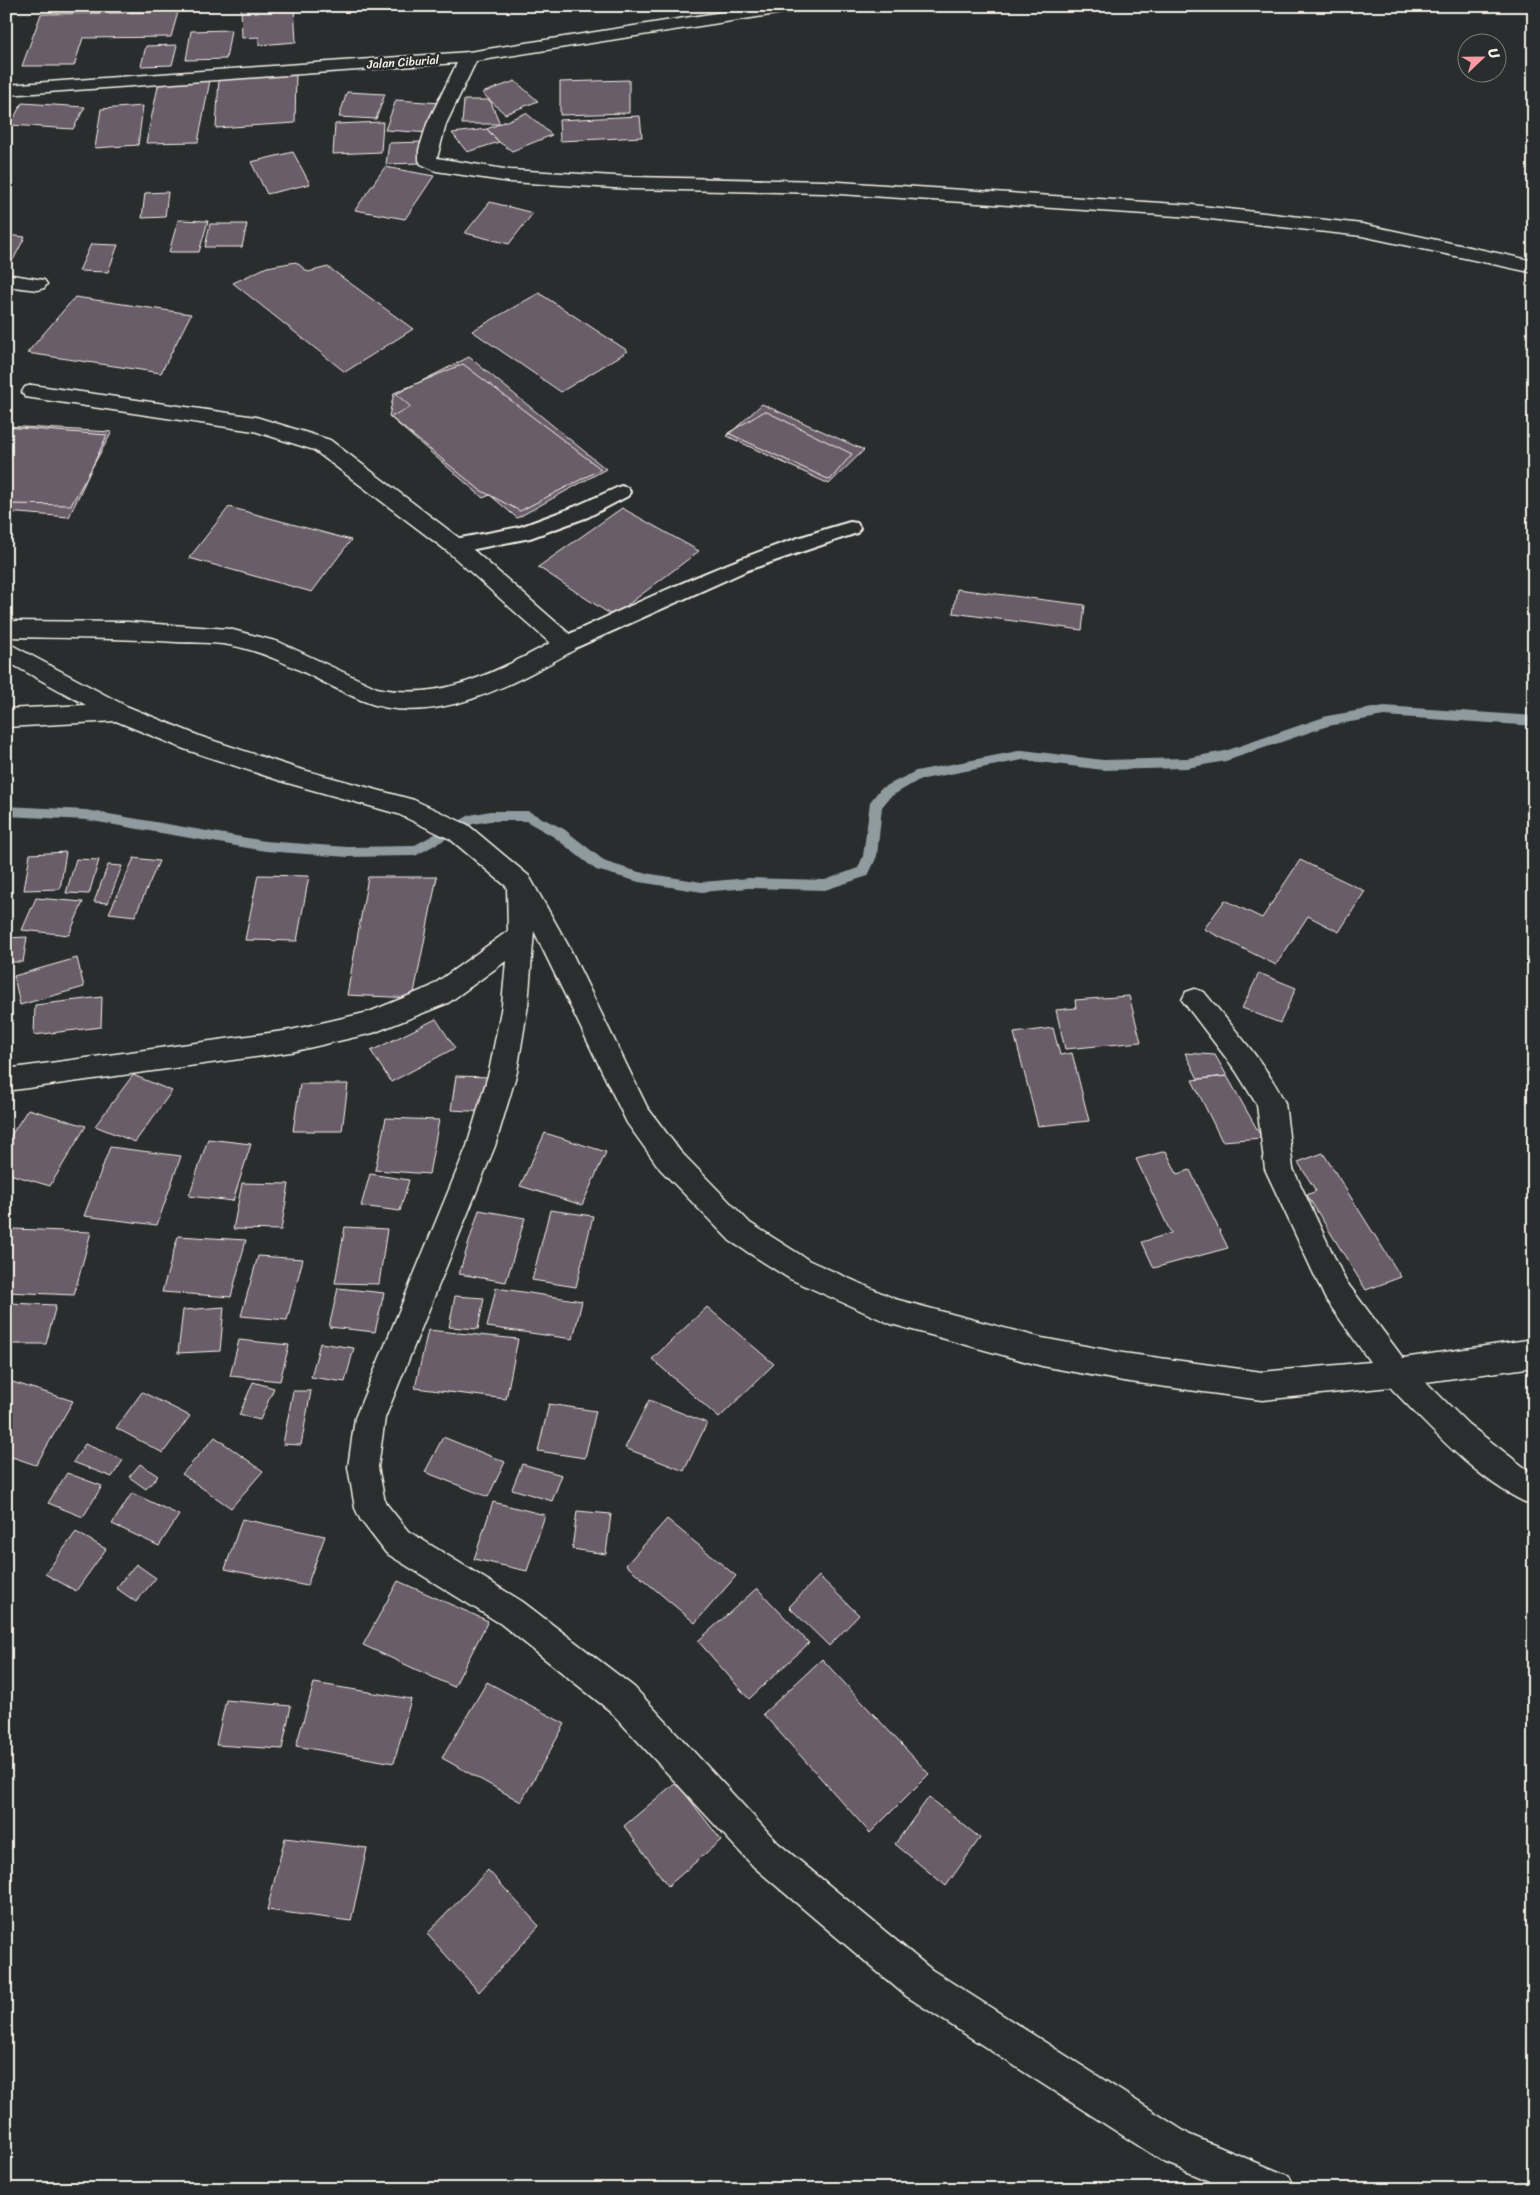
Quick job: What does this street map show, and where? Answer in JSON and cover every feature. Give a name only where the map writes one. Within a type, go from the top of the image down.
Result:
[{"type":"street","name":"Jalan Ciburial","points":[[6,90],[469,57],[796,6]]},
{"type":"street","points":[[469,57],[435,127],[429,144],[428,160],[436,165],[510,176],[632,184],[824,188],[1192,211],[1362,230],[1534,267]]},
{"type":"street","points":[[6,280],[38,284]]},
{"type":"street","points":[[6,629],[128,630],[229,637],[271,648],[371,695],[388,701],[403,703],[451,694],[496,680],[566,644],[455,546],[322,445],[256,424],[32,392]]},
{"type":"street","points":[[6,650],[118,712],[193,742],[293,776],[406,807],[459,832],[520,883],[556,947],[643,1123],[670,1160],[740,1232],[800,1270],[891,1312],[1042,1352],[1123,1367],[1262,1386],[1396,1373],[1534,1353]]},
{"type":"street","points":[[6,718],[118,712]]},
{"type":"street","points":[[520,883],[521,936],[515,1005],[504,1072],[481,1146],[370,1418],[363,1467],[371,1508],[397,1542],[512,1613],[622,1699],[766,1855],[919,1983],[1177,2150],[1276,2189]]},
{"type":"street","points":[[6,1080],[282,1042],[373,1022],[439,995],[521,936]]},
{"type":"street","points":[[1195,1000],[1246,1064],[1271,1103],[1279,1169],[1335,1289],[1396,1373],[1457,1434],[1521,1486],[1534,1491]]},
{"type":"lane","points":[[455,546],[523,533],[581,512],[621,492]]},
{"type":"lane","points":[[566,644],[806,540],[850,528]]},
{"type":"building","points":[[241,6],[294,6],[296,42],[259,45],[259,37],[242,38]]},
{"type":"building","points":[[178,12],[171,37],[83,38],[74,66],[22,66],[41,14]]},
{"type":"building","points":[[231,30],[226,59],[186,60],[191,31]]},
{"type":"building","points":[[177,45],[172,65],[141,66],[146,46]]},
{"type":"building","points":[[296,73],[295,123],[216,128],[219,78]]},
{"type":"building","points":[[210,80],[198,142],[146,143],[159,82]]},
{"type":"building","points":[[629,80],[629,113],[560,115],[560,82]]},
{"type":"building","points":[[515,81],[538,101],[505,114],[482,93]]},
{"type":"building","points":[[347,92],[385,94],[376,119],[339,117]]},
{"type":"building","points":[[396,100],[441,103],[431,133],[385,130]]},
{"type":"building","points":[[464,100],[490,100],[500,124],[462,124]]},
{"type":"building","points":[[22,103],[85,107],[73,129],[10,125]]},
{"type":"building","points":[[143,106],[138,145],[95,148],[101,109]]},
{"type":"building","points":[[526,113],[552,135],[512,151],[499,142],[487,129]]},
{"type":"building","points":[[640,116],[642,137],[560,141],[559,120]]},
{"type":"building","points":[[383,122],[381,152],[333,154],[335,124]]},
{"type":"building","points":[[487,129],[499,142],[467,152],[452,133]]},
{"type":"building","points":[[424,142],[422,163],[386,164],[389,143]]},
{"type":"building","points":[[293,152],[310,184],[267,194],[251,162]]},
{"type":"building","points":[[385,167],[434,176],[405,219],[355,210]]},
{"type":"building","points":[[168,192],[165,217],[142,218],[145,193]]},
{"type":"building","points":[[490,202],[533,213],[509,244],[465,233]]},
{"type":"building","points":[[178,220],[208,221],[199,252],[169,252]]},
{"type":"building","points":[[210,224],[247,224],[242,247],[205,247]]},
{"type":"building","points":[[6,235],[25,237],[13,260],[6,259]]},
{"type":"building","points":[[91,244],[118,245],[108,272],[79,271]]},
{"type":"building","points":[[296,262],[308,272],[328,267],[413,329],[345,372],[233,283],[267,267]]},
{"type":"building","points":[[539,293],[628,351],[561,392],[472,331]]},
{"type":"building","points":[[75,297],[191,314],[161,373],[27,353]]},
{"type":"building","points":[[469,357],[606,469],[517,518],[490,495],[483,498],[390,417],[411,407],[396,394]]},
{"type":"building","points":[[463,364],[601,469],[520,511],[480,490],[389,416],[394,393]]},
{"type":"building","points":[[762,404],[864,450],[829,484],[727,436]]},
{"type":"building","points":[[765,411],[852,454],[830,480],[728,433]]},
{"type":"building","points":[[6,426],[112,432],[71,505],[6,504]]},
{"type":"building","points":[[6,427],[107,435],[69,517],[6,512]]},
{"type":"building","points":[[229,507],[351,540],[312,592],[189,558]]},
{"type":"building","points":[[622,508],[699,551],[613,616],[538,567]]},
{"type":"building","points":[[957,589],[1085,605],[1082,630],[953,613]]},
{"type":"building","points":[[66,852],[60,889],[24,890],[30,854]]},
{"type":"building","points":[[134,858],[159,861],[135,916],[109,913]]},
{"type":"building","points":[[76,859],[99,860],[89,894],[66,893]]},
{"type":"building","points":[[1300,860],[1365,891],[1339,932],[1308,916],[1276,965],[1204,929],[1225,900],[1262,918]]},
{"type":"building","points":[[108,865],[122,866],[108,903],[94,902]]},
{"type":"building","points":[[258,875],[309,876],[297,941],[245,940]]},
{"type":"building","points":[[368,877],[437,877],[413,998],[347,995]]},
{"type":"building","points":[[36,898],[83,902],[69,935],[22,930]]},
{"type":"building","points":[[27,937],[23,962],[6,962],[6,938]]},
{"type":"building","points":[[77,958],[84,987],[20,1005],[14,976]]},
{"type":"building","points":[[1259,973],[1296,988],[1280,1023],[1242,1008]]},
{"type":"building","points":[[1129,996],[1141,1042],[1065,1049],[1056,1010],[1076,1008],[1075,1000]]},
{"type":"building","points":[[102,997],[101,1027],[34,1035],[35,1005]]},
{"type":"building","points":[[436,1019],[455,1048],[391,1082],[371,1051]]},
{"type":"building","points":[[1053,1028],[1060,1055],[1072,1053],[1089,1121],[1038,1126],[1014,1033]]},
{"type":"building","points":[[1185,1053],[1215,1055],[1227,1076],[1198,1079]]},
{"type":"building","points":[[133,1075],[172,1091],[135,1142],[95,1126]]},
{"type":"building","points":[[456,1076],[491,1077],[486,1112],[451,1110]]},
{"type":"building","points":[[1227,1076],[1262,1138],[1222,1141],[1192,1080]]},
{"type":"building","points":[[300,1084],[348,1084],[342,1131],[293,1131]]},
{"type":"building","points":[[28,1109],[86,1126],[50,1186],[6,1173],[6,1143]]},
{"type":"building","points":[[386,1118],[439,1120],[429,1174],[375,1170]]},
{"type":"building","points":[[545,1133],[606,1152],[582,1205],[520,1186]]},
{"type":"building","points":[[208,1139],[251,1144],[233,1201],[189,1196]]},
{"type":"building","points":[[110,1147],[181,1156],[157,1225],[84,1216]]},
{"type":"building","points":[[1166,1151],[1177,1174],[1190,1170],[1228,1248],[1154,1268],[1142,1242],[1171,1233],[1136,1159]]},
{"type":"building","points":[[1323,1153],[1401,1277],[1366,1290],[1307,1195],[1316,1191],[1298,1162]]},
{"type":"building","points":[[370,1174],[409,1180],[400,1211],[361,1206]]},
{"type":"building","points":[[242,1183],[289,1184],[281,1230],[233,1229]]},
{"type":"building","points":[[479,1210],[525,1218],[506,1282],[459,1274]]},
{"type":"building","points":[[550,1210],[593,1216],[576,1287],[532,1280]]},
{"type":"building","points":[[345,1227],[387,1229],[379,1284],[335,1283]]},
{"type":"building","points":[[13,1229],[91,1232],[74,1295],[6,1292],[6,1253]]},
{"type":"building","points":[[178,1236],[246,1240],[231,1297],[162,1292]]},
{"type":"building","points":[[258,1256],[303,1259],[287,1320],[241,1316]]},
{"type":"building","points":[[338,1288],[384,1293],[375,1332],[329,1327]]},
{"type":"building","points":[[496,1288],[582,1301],[573,1339],[487,1327]]},
{"type":"building","points":[[455,1296],[484,1298],[478,1329],[449,1327]]},
{"type":"building","points":[[9,1303],[56,1305],[46,1344],[6,1344],[6,1312]]},
{"type":"building","points":[[224,1307],[220,1351],[178,1353],[183,1310]]},
{"type":"building","points":[[707,1307],[774,1364],[719,1418],[652,1359]]},
{"type":"building","points":[[428,1330],[518,1339],[506,1399],[415,1388]]},
{"type":"building","points":[[239,1340],[289,1345],[280,1381],[230,1376]]},
{"type":"building","points":[[320,1343],[354,1348],[345,1382],[311,1377]]},
{"type":"building","points":[[6,1380],[73,1401],[36,1465],[6,1455]]},
{"type":"building","points":[[253,1382],[274,1388],[260,1420],[239,1415]]},
{"type":"building","points":[[293,1391],[311,1391],[301,1445],[283,1444]]},
{"type":"building","points":[[142,1392],[190,1416],[163,1453],[116,1428]]},
{"type":"building","points":[[649,1400],[707,1423],[684,1471],[625,1448]]},
{"type":"building","points":[[549,1404],[596,1411],[585,1458],[538,1451]]},
{"type":"building","points":[[215,1437],[263,1471],[231,1508],[182,1474]]},
{"type":"building","points":[[443,1437],[505,1462],[488,1497],[425,1472]]},
{"type":"building","points":[[85,1444],[123,1460],[112,1477],[73,1462]]},
{"type":"building","points":[[140,1464],[158,1476],[146,1489],[129,1477]]},
{"type":"building","points":[[522,1464],[562,1475],[552,1501],[512,1489]]},
{"type":"building","points":[[67,1473],[102,1486],[83,1517],[48,1503]]},
{"type":"building","points":[[132,1493],[179,1515],[159,1546],[112,1524]]},
{"type":"building","points":[[493,1502],[545,1515],[527,1571],[474,1559]]},
{"type":"building","points":[[577,1511],[611,1514],[606,1554],[572,1549]]},
{"type":"building","points":[[242,1519],[325,1536],[307,1586],[225,1569]]},
{"type":"building","points":[[667,1519],[736,1576],[695,1623],[626,1565]]},
{"type":"building","points":[[76,1532],[106,1549],[76,1591],[45,1574]]},
{"type":"building","points":[[136,1564],[156,1578],[136,1602],[116,1588]]},
{"type":"building","points":[[819,1576],[859,1615],[829,1646],[789,1607]]},
{"type":"building","points":[[398,1581],[488,1621],[454,1687],[363,1645]]},
{"type":"building","points":[[757,1588],[809,1643],[749,1699],[698,1641]]},
{"type":"building","points":[[822,1659],[929,1774],[870,1833],[763,1714]]},
{"type":"building","points":[[487,1682],[565,1724],[521,1802],[442,1758]]},
{"type":"building","points":[[314,1683],[411,1699],[394,1763],[296,1746]]},
{"type":"building","points":[[226,1700],[291,1706],[282,1749],[216,1745]]},
{"type":"building","points":[[676,1782],[721,1840],[668,1886],[624,1826]]},
{"type":"building","points":[[929,1797],[980,1838],[946,1886],[895,1844]]},
{"type":"building","points":[[285,1838],[367,1848],[351,1921],[267,1910]]},
{"type":"building","points":[[488,1870],[539,1926],[479,1992],[427,1934]]},
{"type":"waterway","points":[[6,811],[86,815],[265,846],[347,852],[415,851],[470,820],[490,816],[528,816],[559,833],[601,866],[639,877],[702,887],[749,883],[825,885],[863,872],[870,856],[875,806],[885,793],[916,776],[1023,755],[1103,765],[1187,763],[1226,756],[1327,721],[1384,711],[1534,721]]}]
